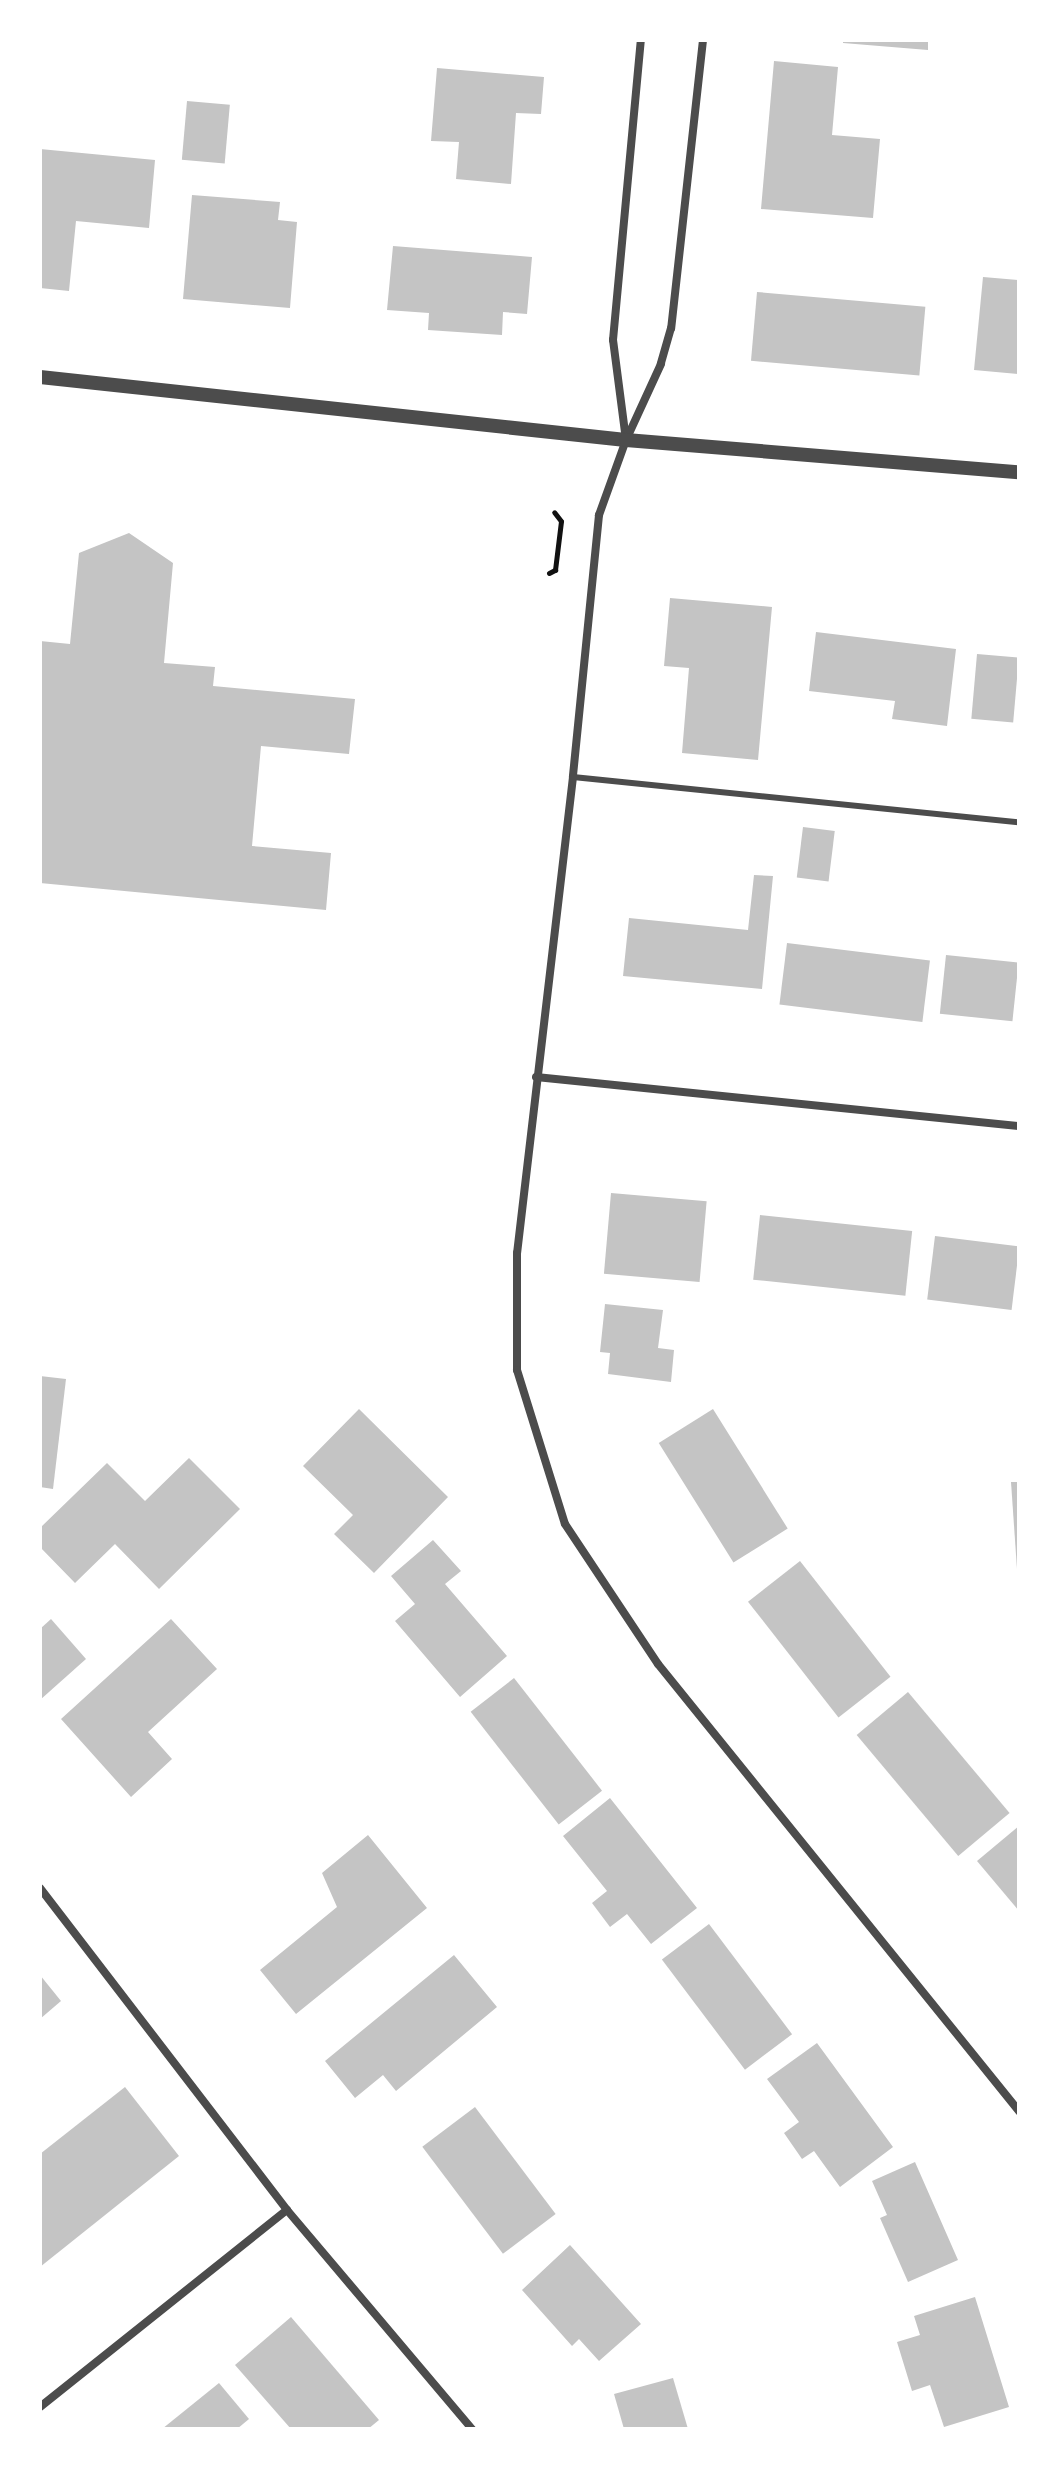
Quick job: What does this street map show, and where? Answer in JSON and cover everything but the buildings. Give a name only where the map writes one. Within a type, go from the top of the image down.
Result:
[{"type":"street","points":[[626,440],[613,340],[641,40]]},
{"type":"street","points":[[703,40],[671,328],[661,364],[626,440],[599,515],[573,777],[517,1253],[517,1370],[565,1524],[658,1664],[1019,2111]]},
{"type":"street","points":[[40,377],[626,440],[1019,472]]},
{"type":"street","points":[[536,1077],[1019,1126]]},
{"type":"street","points":[[40,1888],[287,2210],[472,2429]]},
{"type":"street","points":[[40,2407],[287,2210]]},
{"type":"lane","points":[[573,777],[1019,822]]},
{"type":"path","points":[[549,573],[555,570],[561,521],[554,512]]}]
